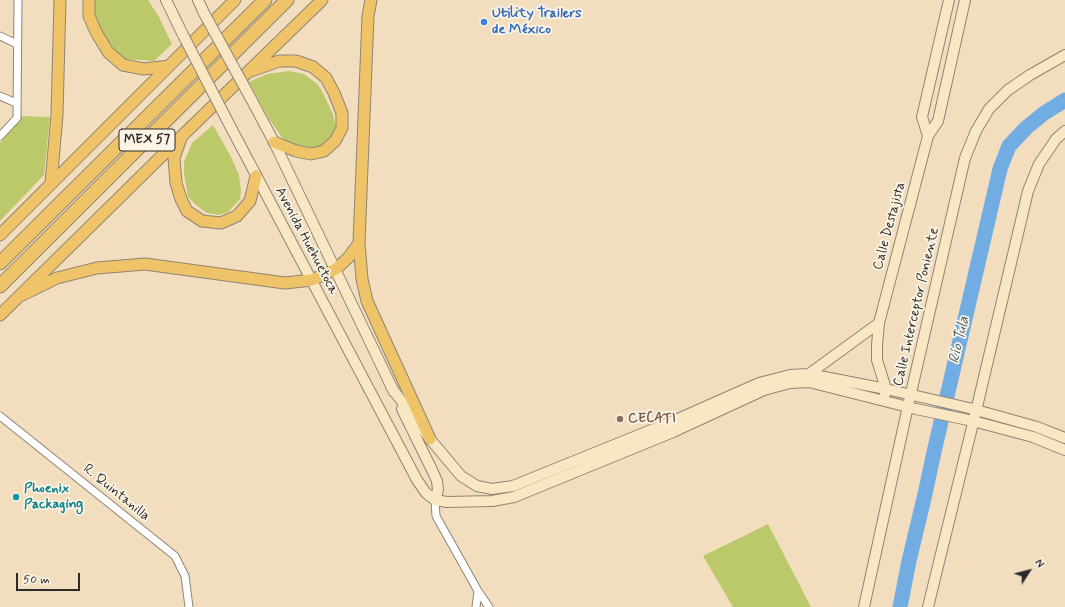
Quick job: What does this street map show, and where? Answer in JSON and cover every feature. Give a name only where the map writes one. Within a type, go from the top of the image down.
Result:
[{"type":"highway","name":"MEX 57","points":[[0,263],[265,0]]},
{"type":"highway","name":"MEX 57","points":[[0,286],[287,0]]},
{"type":"main road","points":[[51,183],[57,115],[60,0]]},
{"type":"main road","points":[[89,0],[89,16],[96,32],[108,52],[123,65],[144,69],[169,66]]},
{"type":"main road","name":"Avenida Huehuetoca","points":[[166,0],[355,365],[417,480],[426,493],[435,500]]},
{"type":"main road","name":"Avenida Huehuetoca","points":[[198,0],[274,142],[336,269],[391,387]]},
{"type":"main road","points":[[0,235],[235,0]]},
{"type":"main road","points":[[0,315],[322,0]]},
{"type":"main road","points":[[371,0],[368,16],[359,243],[362,279],[366,301],[430,439]]},
{"type":"main road","points":[[928,136],[922,118],[949,0]]},
{"type":"main road","name":"Calle Destajista","points":[[884,400],[886,389],[877,360],[879,323],[928,136],[938,121],[964,0]]},
{"type":"main road","points":[[942,30],[957,33]]},
{"type":"main road","name":"Calle Interceptor Poniente","points":[[864,607],[912,407],[916,397],[965,158],[976,131],[989,109],[1008,90],[1065,55]]},
{"type":"main road","points":[[246,73],[279,62],[296,62],[313,67],[326,78],[334,93],[342,113],[342,128],[335,142],[324,151],[310,154],[296,151],[274,142]]},
{"type":"main road","points":[[928,607],[971,415],[1028,191],[1039,164],[1056,139],[1065,131]]},
{"type":"main road","points":[[182,136],[174,158],[176,182],[181,199],[187,211],[202,221],[221,223],[237,216],[250,201],[256,176]]},
{"type":"main road","points":[[18,297],[58,278],[97,268],[145,264],[285,283],[312,280],[336,269],[348,258],[359,243]]},
{"type":"main road","points":[[809,378],[879,323]]},
{"type":"main road","points":[[809,378],[912,407],[971,415],[1037,427],[1065,438]]},
{"type":"main road","points":[[391,387],[430,439],[461,476],[476,486],[492,489],[513,486],[672,427],[764,390],[809,378],[886,389],[916,397],[1033,437],[1065,450]]},
{"type":"main road","points":[[391,387],[437,481],[438,490],[435,500],[448,502],[492,501],[514,497],[672,427]]},
{"type":"street","points":[[0,136],[17,118],[18,0]]},
{"type":"street","points":[[0,36],[17,44]]},
{"type":"street","points":[[0,96],[16,104]]},
{"type":"street","name":"R. Quintanilla","points":[[0,416],[175,556],[185,576],[189,607]]},
{"type":"street","points":[[435,500],[436,516],[478,591],[489,607]]},
{"type":"street","points":[[476,607],[478,591]]},
{"type":"green space","points":[[96,0],[148,0],[159,17],[172,44],[154,61],[125,59],[116,52],[98,26],[93,5]]},
{"type":"green space","points":[[289,71],[304,74],[316,83],[321,89],[333,114],[336,128],[333,136],[319,149],[288,146],[269,119],[249,82],[267,74]]},
{"type":"green space","points":[[19,116],[50,117],[44,175],[0,221],[0,143]]},
{"type":"green space","points":[[213,125],[231,157],[239,175],[241,191],[240,199],[228,212],[219,215],[207,213],[188,197],[184,174],[184,162],[192,143]]},
{"type":"green space","points":[[768,524],[811,607],[733,607],[703,556]]},
{"type":"waterway","name":"Río Tula","points":[[900,607],[909,561],[1000,169],[1009,146],[1026,128],[1043,114],[1065,100]]},
{"type":"place","name":"Utility Trailers de México","points":[[484,22]]},
{"type":"place","name":"CECATI","points":[[620,419]]},
{"type":"place","name":"Phoenix Packaging","points":[[16,497]]}]
